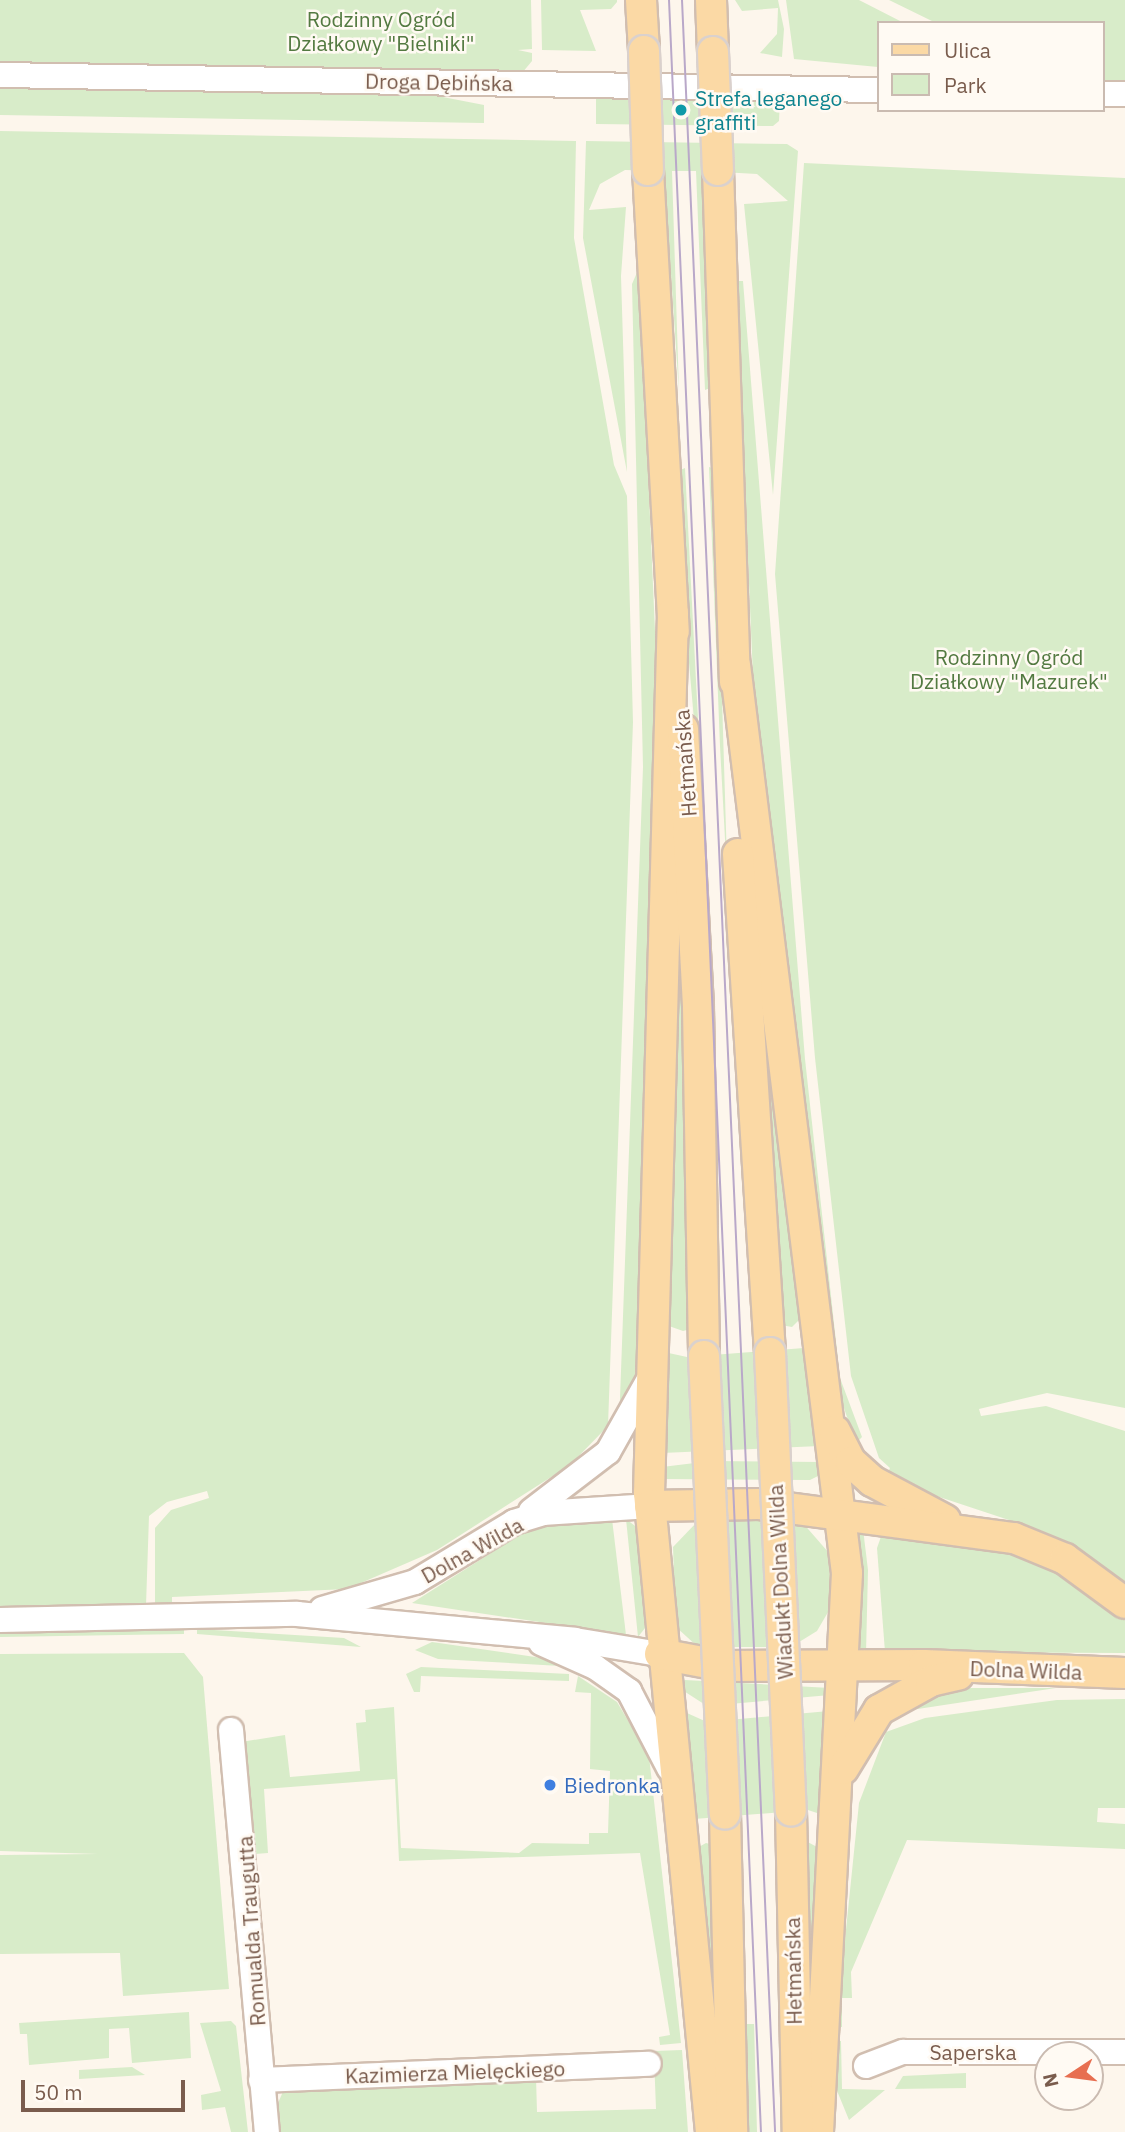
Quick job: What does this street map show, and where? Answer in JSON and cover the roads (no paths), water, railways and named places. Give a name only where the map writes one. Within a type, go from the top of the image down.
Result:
[{"type":"main road","name":"Hetmańska","points":[[641,0],[673,613],[698,1008],[704,1356],[725,1814],[732,2132]]},
{"type":"main road","points":[[710,0],[735,665],[848,1588],[818,2132]]},
{"type":"main road","points":[[673,613],[650,1506],[660,1654],[711,2132]]},
{"type":"main road","name":"Wiadukt Dolna Wilda","points":[[735,665],[744,990],[770,1353],[791,1811]]},
{"type":"main road","points":[[825,1399],[838,1439],[861,1472],[967,1531]]},
{"type":"main road","points":[[650,1506],[758,1504],[967,1531],[1048,1550],[1125,1603]]},
{"type":"main road","name":"Dolna Wilda","points":[[660,1654],[724,1666],[844,1665],[1125,1673]]},
{"type":"main road","points":[[837,1783],[862,1732],[890,1701],[931,1681],[982,1670]]},
{"type":"main road","name":"Hetmańska","points":[[791,1811],[798,2132]]},
{"type":"street","name":"Droga Dębińska","points":[[0,75],[876,90]]},
{"type":"street","points":[[1104,94],[1125,94]]},
{"type":"street","points":[[514,1522],[608,1452],[637,1410],[652,1363]]},
{"type":"street","name":"Dolna Wilda","points":[[297,1614],[415,1582],[514,1522],[554,1510],[650,1506]]},
{"type":"street","name":"Dolna Wilda","points":[[0,1620],[297,1614],[660,1654]]},
{"type":"street","points":[[531,1638],[595,1667],[629,1691],[657,1735],[674,1784]]},
{"type":"street","name":"Romualda Traugutta","points":[[231,1730],[267,2132]]},
{"type":"street","name":"Saperska","points":[[866,2066],[903,2052],[1125,2052]]},
{"type":"street","name":"Kazimierza Mielęckiego","points":[[261,2080],[649,2064]]},
{"type":"tram line","points":[[669,0],[761,2132]]},
{"type":"tram line","points":[[682,0],[775,2132]]},
{"type":"place","name":"Strefa leganego graffiti","points":[[681,110]]},
{"type":"place","name":"Biedronka","points":[[550,1785]]},
{"type":"park label","name":"Rodzinny Ogród Działkowy \"Bielniki\"","points":[[381,31]]},
{"type":"park label","name":"Rodzinny Ogród Działkowy \"Mazurek\"","points":[[1009,669]]}]
